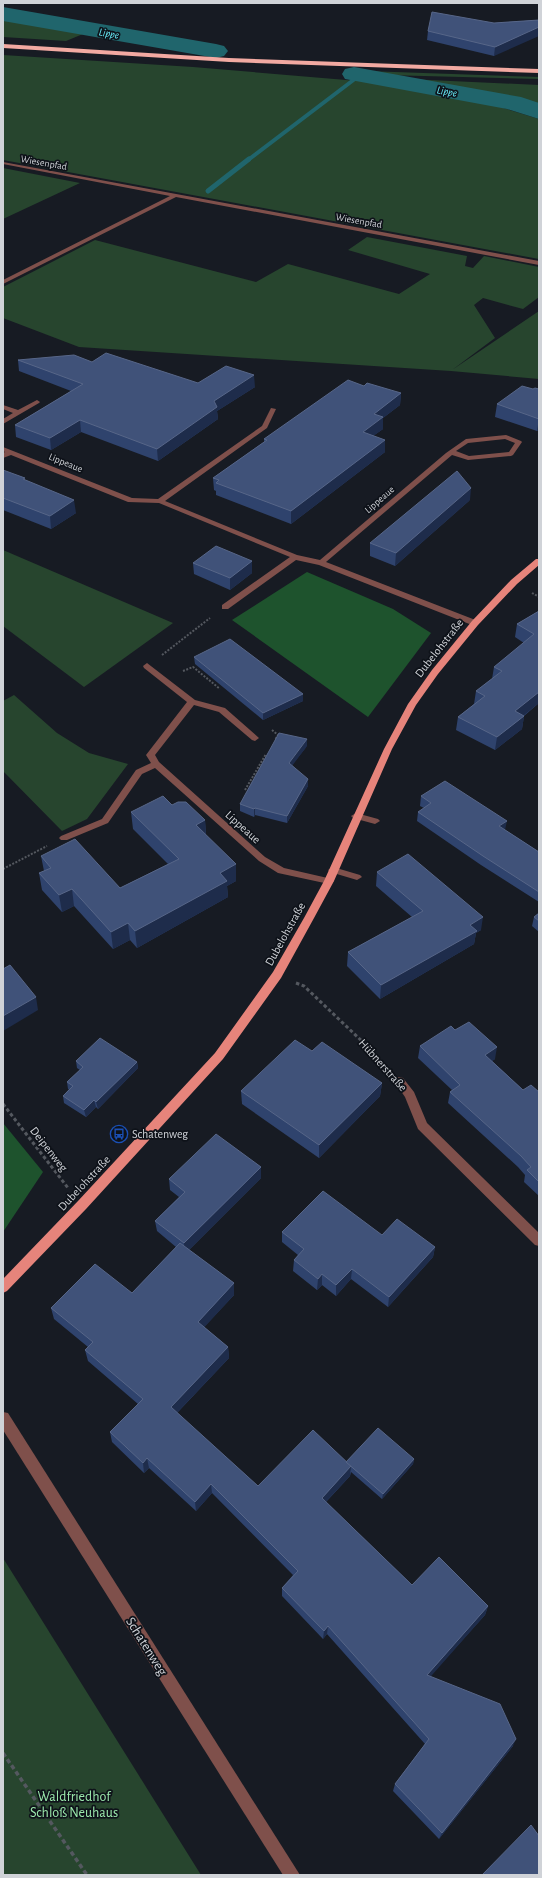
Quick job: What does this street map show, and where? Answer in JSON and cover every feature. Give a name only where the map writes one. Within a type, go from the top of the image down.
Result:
[{"type":"highway","points":[[3,46],[229,60],[539,71]]},
{"type":"main road","name":"Dubelohstraße","points":[[3,1287],[82,1205],[219,1056],[277,975],[329,881],[356,816],[388,749],[412,704],[435,672],[475,623],[514,582],[539,561]]},
{"type":"street","name":"Wiesenpfad","points":[[3,163],[539,263]]},
{"type":"street","points":[[3,282],[176,195]]},
{"type":"street","points":[[3,422],[37,402]]},
{"type":"street","points":[[3,407],[19,413]]},
{"type":"street","points":[[160,501],[265,427],[273,409]]},
{"type":"street","name":"Lippeaue","points":[[321,563],[451,452],[466,441],[506,437],[519,442],[512,454],[468,458],[451,452]]},
{"type":"street","name":"Lippeaue","points":[[3,449],[132,500],[160,501],[295,557],[321,563],[475,623]]},
{"type":"street","points":[[3,456],[11,452]]},
{"type":"street","points":[[225,607],[295,557]]},
{"type":"street","points":[[147,666],[192,702],[222,710],[255,738]]},
{"type":"street","points":[[64,838],[105,821],[139,772],[156,764],[150,755],[192,702]]},
{"type":"street","name":"Lippeaue","points":[[156,764],[262,859],[281,871],[329,881]]},
{"type":"street","points":[[356,816],[375,821]]},
{"type":"street","points":[[333,870],[357,877]]},
{"type":"street","name":"Hübnerstraße","points":[[399,1081],[410,1095],[422,1126],[539,1241]]},
{"type":"street","name":"Schatenweg","points":[[3,1418],[292,1875]]},
{"type":"path","points":[[147,666],[225,607]]},
{"type":"path","points":[[3,869],[64,838]]},
{"type":"path","name":"Hübnerstraße","points":[[277,975],[304,986],[367,1046],[399,1081]]},
{"type":"path","name":"Deipenweg","points":[[3,1104],[82,1205]]},
{"type":"path","points":[[3,1753],[62,1836],[87,1875]]},
{"type":"green space","points":[[3,20],[83,34],[66,41],[3,37]]},
{"type":"green space","points":[[3,55],[193,67],[358,81],[361,79],[497,106],[539,119],[539,259],[3,160]]},
{"type":"green space","points":[[366,71],[539,77],[539,79],[385,75]]},
{"type":"green space","points":[[408,79],[539,85],[539,104],[486,92]]},
{"type":"green space","points":[[3,168],[80,183],[3,219]]},
{"type":"green space","points":[[367,237],[467,256],[465,266],[473,268],[484,256],[539,267],[539,297],[523,309],[483,298],[474,305],[495,338],[452,370],[539,311],[539,379],[451,371],[79,347],[3,318],[3,287],[95,240],[256,282],[288,264],[399,294],[430,274],[348,250]]},
{"type":"green space","points":[[3,550],[173,623],[84,687],[3,626]]},
{"type":"green space","points":[[307,572],[393,609],[431,633],[368,717],[232,620]]},
{"type":"green space","points":[[14,695],[57,733],[89,753],[128,764],[87,819],[62,831],[3,771],[3,701]]},
{"type":"green space","points":[[3,1123],[43,1172],[3,1232]]},
{"type":"green space","name":"Waldfriedhof Schloß Neuhaus","points":[[3,1558],[201,1875],[3,1875]]},
{"type":"building","points":[[432,12],[494,23],[539,20],[539,27],[495,47],[428,31]]},
{"type":"building","points":[[106,353],[198,383],[226,366],[254,375],[214,401],[217,407],[157,449],[80,420],[50,438],[15,425],[83,384],[18,360],[74,355],[92,362]]},
{"type":"building","points":[[348,380],[364,386],[367,383],[401,393],[374,414],[383,417],[363,432],[385,440],[291,511],[216,483],[219,480],[213,478],[267,440],[264,439]]},
{"type":"building","points":[[522,386],[539,389],[539,419],[497,404]]},
{"type":"building","points":[[3,470],[74,500],[50,516],[3,498]]},
{"type":"building","points":[[457,471],[471,488],[396,553],[370,543]]},
{"type":"building","points":[[216,546],[252,561],[230,578],[193,563]]},
{"type":"building","points":[[539,611],[539,692],[515,711],[524,716],[497,737],[458,717],[485,696],[476,691],[502,671],[494,667],[534,634],[517,624]]},
{"type":"building","points":[[230,639],[303,694],[263,713],[194,657]]},
{"type":"building","points":[[279,733],[307,739],[289,763],[308,779],[287,816],[254,809],[240,804]]},
{"type":"building","points":[[445,781],[507,821],[499,826],[539,852],[539,892],[418,812],[431,803],[421,796]]},
{"type":"building","points":[[163,796],[172,805],[178,802],[186,802],[205,820],[196,825],[236,864],[220,873],[227,881],[135,931],[128,923],[111,932],[72,889],[59,895],[39,873],[51,868],[41,856],[75,839],[120,888],[179,859],[131,812]]},
{"type":"building","points":[[408,854],[483,917],[470,925],[477,931],[381,985],[348,952],[423,911],[377,872]]},
{"type":"building","points":[[539,913],[539,921],[534,917]]},
{"type":"building","points":[[10,965],[36,997],[3,1016],[3,969]]},
{"type":"building","points":[[469,1022],[497,1047],[485,1055],[523,1090],[531,1085],[539,1092],[539,1182],[527,1170],[531,1167],[521,1156],[450,1092],[460,1085],[420,1046],[451,1026],[455,1030]]},
{"type":"building","points":[[100,1038],[137,1062],[96,1102],[94,1100],[84,1110],[63,1096],[73,1086],[67,1082],[83,1067],[76,1061]]},
{"type":"building","points":[[295,1040],[312,1051],[322,1042],[382,1083],[319,1145],[241,1091]]},
{"type":"building","points":[[216,1134],[261,1167],[184,1243],[155,1221],[185,1192],[169,1179]]},
{"type":"building","points":[[323,1191],[382,1235],[397,1219],[435,1247],[389,1297],[352,1269],[336,1285],[322,1274],[318,1279],[294,1260],[304,1249],[282,1232]]},
{"type":"building","points":[[180,1243],[234,1283],[198,1322],[228,1347],[171,1407],[258,1486],[313,1430],[351,1466],[322,1498],[412,1585],[439,1557],[488,1606],[427,1675],[500,1704],[516,1739],[442,1833],[395,1784],[429,1739],[328,1626],[324,1631],[282,1588],[298,1571],[211,1484],[195,1502],[147,1458],[143,1463],[110,1432],[143,1399],[85,1350],[93,1342],[51,1308],[95,1264],[132,1293]]},
{"type":"building","points":[[378,1428],[414,1459],[383,1494],[346,1462]]},
{"type":"building","points":[[531,1825],[539,1836],[539,1875],[482,1875]]},
{"type":"waterway","name":"Lippe","points":[[3,14],[216,51]]},
{"type":"waterway","name":"Lippe","points":[[354,74],[512,102],[539,111]]},
{"type":"waterway","points":[[248,160],[360,75]]},
{"type":"waterway","points":[[208,191],[249,159]]},
{"type":"place","name":"Schatenweg","points":[[119,1134]]}]
